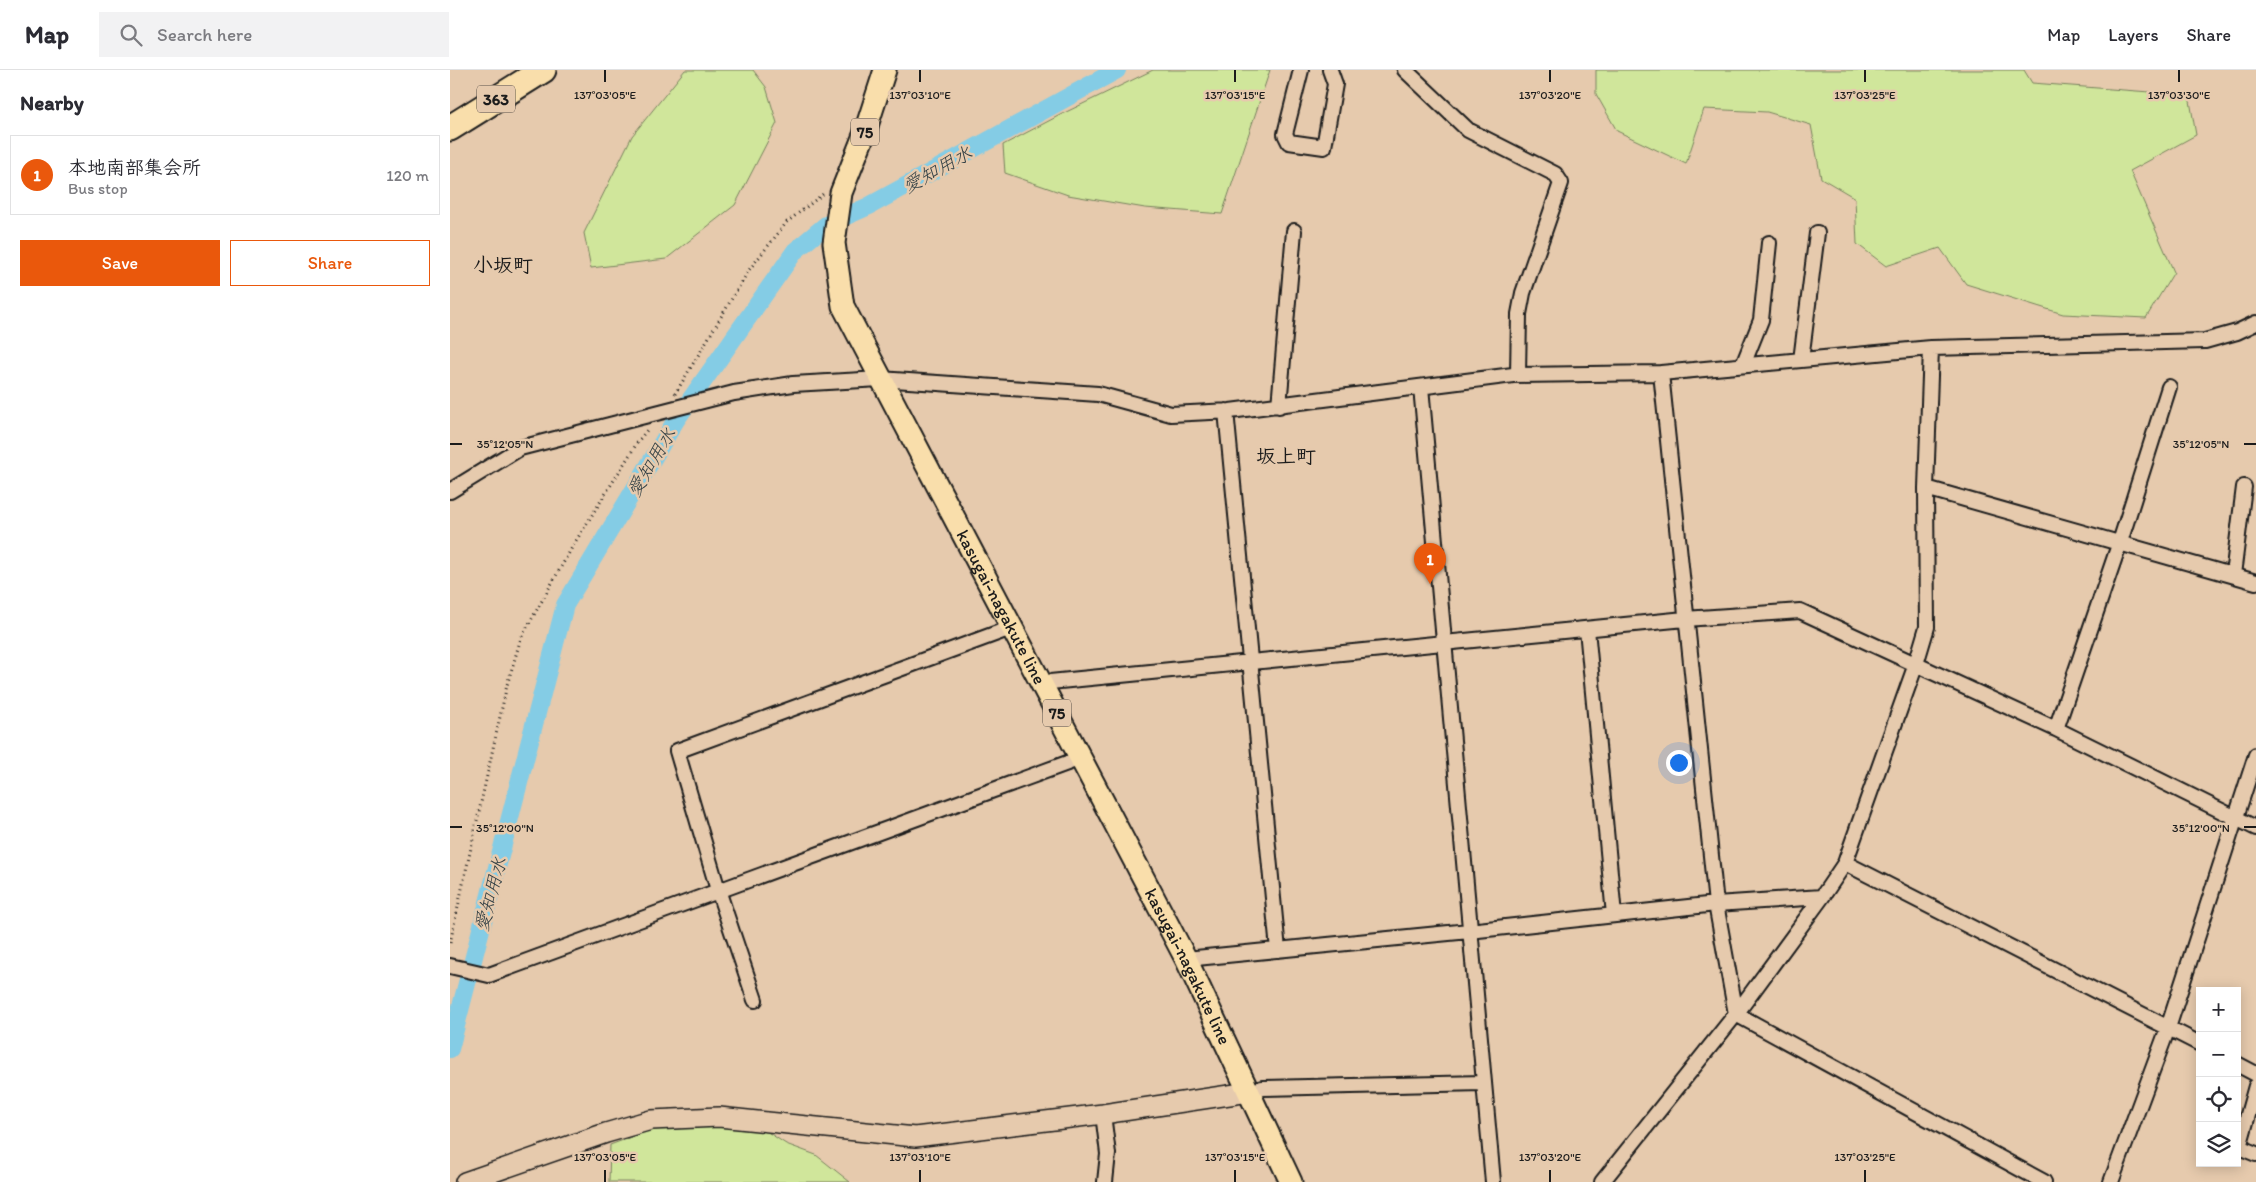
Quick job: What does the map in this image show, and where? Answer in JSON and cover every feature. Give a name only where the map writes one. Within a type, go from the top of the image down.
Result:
[{"type":"highway","name":"363","points":[[450,128],[543,70]]},
{"type":"main road","name":"kasugai-nagakute line","points":[[885,70],[864,136],[844,185],[834,243],[843,306],[1186,959],[1291,1182]]},
{"type":"street","points":[[1301,70],[1285,134],[1289,142],[1324,146],[1335,84],[1333,72]]},
{"type":"street","points":[[1405,70],[1468,130],[1555,174],[1561,183],[1523,293],[1519,314],[1518,375]]},
{"type":"street","points":[[1279,406],[1294,231]]},
{"type":"street","points":[[1801,360],[1817,234]]},
{"type":"street","points":[[1744,365],[1761,320],[1769,243]]},
{"type":"street","points":[[450,491],[520,448],[734,393],[793,384],[880,379],[1098,394],[1170,414],[1279,406],[1518,375],[1661,373],[1931,348],[2205,342],[2237,332],[2256,323]]},
{"type":"street","points":[[1602,1182],[1736,1014],[1822,897],[1844,863],[1916,664],[1927,627],[1926,488],[1931,348]]},
{"type":"street","points":[[1661,373],[1716,904],[1736,1014]]},
{"type":"street","points":[[1421,387],[1493,1182]]},
{"type":"street","points":[[2056,729],[2120,542],[2169,387]]},
{"type":"street","points":[[1226,411],[1278,950]]},
{"type":"street","points":[[2232,575],[2244,487]]},
{"type":"street","points":[[1926,488],[2256,582]]},
{"type":"street","points":[[1040,683],[1685,619],[1800,612],[2056,729],[2256,828]]},
{"type":"street","points":[[755,1000],[718,890],[677,751],[1011,628]]},
{"type":"street","points":[[1587,629],[1614,915]]},
{"type":"street","points":[[2111,1182],[2168,1028],[2256,755]]},
{"type":"street","points":[[450,966],[489,975],[1081,758]]},
{"type":"street","points":[[1844,863],[2196,1042]]},
{"type":"street","points":[[1186,959],[1716,904],[1822,897]]},
{"type":"street","points":[[1736,1014],[2044,1182]]},
{"type":"street","points":[[2241,1066],[2256,1074]]},
{"type":"street","points":[[465,1182],[606,1132],[651,1120],[719,1117],[915,1137],[1103,1114],[1249,1092],[1262,1088],[1483,1082]]},
{"type":"street","points":[[2256,1086],[2239,1147],[2256,1154]]},
{"type":"street","points":[[1103,1114],[1108,1154],[1105,1182]]},
{"type":"path","points":[[450,943],[507,685],[521,638],[574,544],[639,440],[669,410],[754,263],[787,222],[844,185]]},
{"type":"green space","points":[[685,70],[753,70],[766,87],[777,123],[735,205],[666,259],[591,268],[584,233],[632,136]]},
{"type":"green space","points":[[1153,70],[1270,70],[1222,214],[1145,208],[1068,195],[1005,173],[1003,145]]},
{"type":"green space","points":[[1596,70],[2024,70],[2032,83],[2189,95],[2196,135],[2130,171],[2174,272],[2146,318],[2063,314],[1966,284],[1940,248],[1886,266],[1857,244],[1855,198],[1821,178],[1811,125],[1767,112],[1704,109],[1686,164],[1617,131],[1596,94]]},
{"type":"green space","points":[[709,1127],[763,1129],[786,1144],[816,1155],[850,1182],[609,1182],[610,1145],[650,1130]]},
{"type":"waterway","name":"愛知用水","points":[[450,1049],[565,605],[676,420],[795,251],[826,225],[869,206],[1117,70]]},
{"type":"place","name":"本地南部集会所","points":[[1430,584]]},
{"type":"district","name":"小坂町","points":[[503,265]]},
{"type":"district","name":"坂上町","points":[[1286,456]]}]
